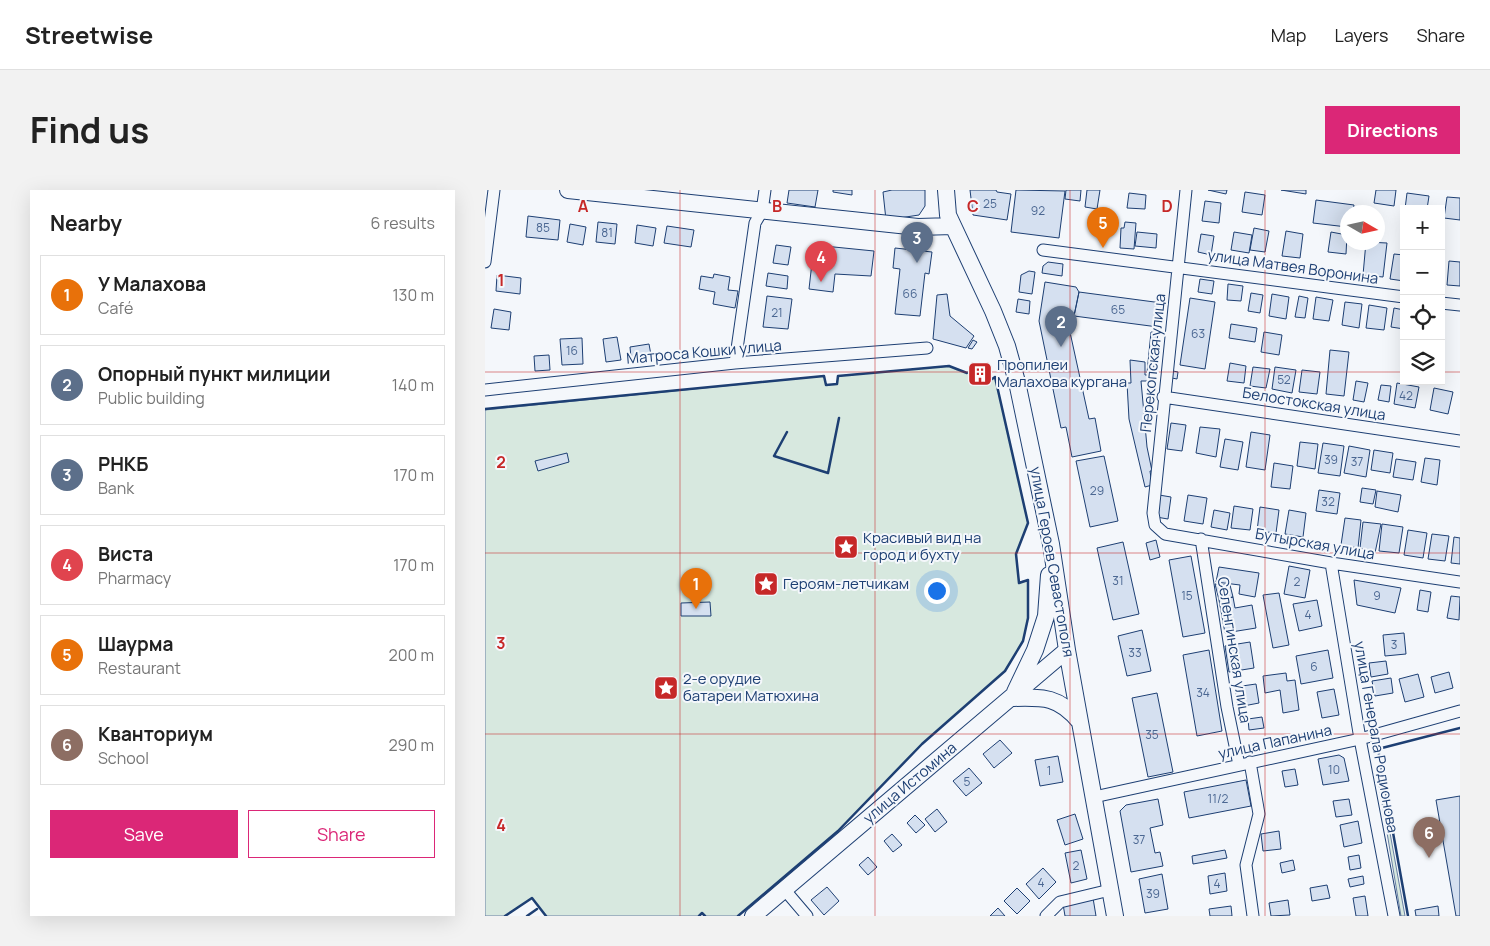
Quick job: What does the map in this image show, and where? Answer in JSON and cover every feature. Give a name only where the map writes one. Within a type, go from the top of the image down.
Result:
[{"type":"main road","points":[[568,190],[918,227],[953,226]]},
{"type":"main road","name":"улица Героев Севастополя","points":[[946,190],[948,215],[1007,346],[1051,544],[1067,650],[1115,916]]},
{"type":"main road","points":[[1051,544],[1046,616],[1035,650],[1012,698],[1046,697],[1069,708],[1081,724]]},
{"type":"main road","name":"улица Истомина","points":[[753,916],[1067,650]]},
{"type":"street","points":[[485,262],[494,190]]},
{"type":"street","points":[[735,363],[755,223],[761,211],[765,190]]},
{"type":"street","name":"Перекопская улица","points":[[1165,534],[1155,525],[1153,513],[1163,397],[1179,267],[1186,190]]},
{"type":"street","name":"улица Матвея Воронина","points":[[1043,250],[1400,297]]},
{"type":"street","points":[[1445,303],[1460,305]]},
{"type":"street","name":"Матроса Кошки улица","points":[[485,390],[735,363],[927,348]]},
{"type":"street","name":"Белостокская улица","points":[[1163,397],[1460,442]]},
{"type":"street","name":"Бутырская улица","points":[[1165,534],[1331,563],[1460,582]]},
{"type":"street","name":"Селенгинская улица","points":[[1201,540],[1227,707],[1259,814],[1246,865],[1253,916]]},
{"type":"street","name":"улица Генерала Родионова","points":[[1331,563],[1360,739],[1394,916]]},
{"type":"street","name":"улица Папанина","points":[[1094,797],[1360,739],[1460,711]]},
{"type":"street","points":[[784,889],[807,916]]},
{"type":"street","points":[[1046,916],[1060,902],[1110,890]]},
{"type":"shaded area","points":[[949,366],[967,373],[973,370],[989,381],[995,377],[1028,523],[1016,554],[1019,582],[1028,580],[1028,618],[1023,641],[1005,671],[922,744],[838,831],[738,916],[705,916],[702,913],[699,916],[546,916],[532,898],[505,916],[485,916],[485,410],[824,376],[826,385],[837,384],[838,376]]},
{"type":"shaded area","points":[[1381,783],[1405,916],[1401,916],[1379,785]]},
{"type":"building","points":[[789,190],[818,190],[815,207],[787,203]]},
{"type":"building","points":[[833,190],[852,190],[852,195],[833,192]]},
{"type":"building","points":[[892,190],[925,190],[925,206],[919,215],[886,220],[883,192]]},
{"type":"building","points":[[970,190],[996,190],[997,192],[1011,194],[1007,220],[973,215]]},
{"type":"building","points":[[1016,190],[1065,191],[1059,238],[1011,232]]},
{"type":"building","points":[[1066,190],[1081,190],[1080,201],[1065,199]]},
{"type":"building","points":[[1087,190],[1100,190],[1097,209],[1085,207]]},
{"type":"building","points":[[1208,190],[1227,190],[1226,194]]},
{"type":"building","points":[[1281,190],[1306,190],[1306,194]]},
{"type":"building","points":[[1376,190],[1396,190],[1394,206],[1374,203]]},
{"type":"building","points":[[1245,192],[1265,195],[1262,215],[1242,212]]},
{"type":"building","points":[[1129,193],[1146,195],[1145,209],[1127,208]]},
{"type":"building","points":[[1407,193],[1429,196],[1428,205],[1406,205]]},
{"type":"building","points":[[1447,197],[1460,198],[1460,220],[1445,218]]},
{"type":"building","points":[[1316,200],[1354,205],[1340,205],[1340,226],[1313,223]]},
{"type":"building","points":[[1205,201],[1221,203],[1219,223],[1202,221]]},
{"type":"building","points":[[528,216],[560,220],[558,240],[526,237]]},
{"type":"building","points":[[598,222],[617,224],[615,244],[596,242]]},
{"type":"building","points":[[1125,222],[1136,223],[1134,249],[1120,248],[1121,228],[1124,228]]},
{"type":"building","points":[[570,224],[586,227],[583,245],[567,242]]},
{"type":"building","points":[[637,225],[656,228],[653,246],[635,243]]},
{"type":"building","points":[[667,226],[694,230],[691,247],[664,243]]},
{"type":"building","points":[[1254,228],[1269,231],[1265,252],[1250,250]]},
{"type":"building","points":[[1286,231],[1303,234],[1300,258],[1282,256]]},
{"type":"building","points":[[1137,232],[1157,234],[1156,248],[1135,246]]},
{"type":"building","points":[[1234,232],[1252,235],[1249,253],[1231,250]]},
{"type":"building","points":[[1331,232],[1340,234],[1340,250],[1346,250],[1346,254],[1328,252]]},
{"type":"building","points":[[1201,234],[1214,236],[1211,255],[1198,252]]},
{"type":"building","points":[[1385,243],[1387,243],[1383,277],[1363,275],[1365,250],[1385,250]]},
{"type":"building","points":[[776,245],[791,247],[788,265],[773,263]]},
{"type":"building","points":[[814,245],[874,251],[871,276],[835,274],[833,292],[809,289]]},
{"type":"building","points":[[895,248],[932,252],[929,274],[925,273],[920,316],[895,314],[900,269],[893,268]]},
{"type":"building","points":[[1394,254],[1400,255],[1400,280],[1390,279]]},
{"type":"building","points":[[1449,261],[1460,262],[1460,286],[1447,285]]},
{"type":"building","points":[[1048,262],[1063,264],[1062,276],[1042,273],[1043,266]]},
{"type":"building","points":[[1029,271],[1035,272],[1032,294],[1019,292],[1021,275]]},
{"type":"building","points":[[768,273],[788,276],[787,289],[766,286]]},
{"type":"building","points":[[714,274],[730,277],[728,290],[738,291],[735,308],[713,304],[715,292],[699,289],[701,276],[713,278]]},
{"type":"building","points":[[497,275],[521,278],[520,294],[496,291]]},
{"type":"building","points":[[1200,279],[1214,281],[1212,294],[1198,292]]},
{"type":"building","points":[[1045,282],[1076,287],[1079,292],[1074,316],[1068,323],[1089,419],[1095,418],[1101,451],[1072,457],[1066,427],[1061,428],[1039,321]]},
{"type":"building","points":[[1228,284],[1243,286],[1241,301],[1227,300]]},
{"type":"building","points":[[1079,292],[1162,303],[1158,327],[1074,316]]},
{"type":"building","points":[[1251,293],[1263,295],[1260,313],[1248,311]]},
{"type":"building","points":[[947,294],[950,316],[974,336],[966,348],[933,339],[937,295]]},
{"type":"building","points":[[1272,294],[1289,297],[1286,319],[1269,316]]},
{"type":"building","points":[[767,296],[792,299],[788,329],[763,327]]},
{"type":"building","points":[[1299,296],[1308,298],[1305,318],[1295,317]]},
{"type":"building","points":[[1316,297],[1333,300],[1329,321],[1313,319]]},
{"type":"building","points":[[1190,298],[1215,302],[1205,369],[1180,365]]},
{"type":"building","points":[[1018,299],[1030,301],[1029,314],[1016,312]]},
{"type":"building","points":[[1345,302],[1362,304],[1359,328],[1342,325]]},
{"type":"building","points":[[1369,305],[1387,308],[1384,330],[1366,328]]},
{"type":"building","points":[[1394,308],[1400,309],[1400,328],[1391,327]]},
{"type":"building","points":[[494,309],[511,312],[509,330],[491,328]]},
{"type":"building","points":[[1231,324],[1257,328],[1255,342],[1229,338]]},
{"type":"building","points":[[1151,332],[1158,333],[1153,373],[1147,373]]},
{"type":"building","points":[[1264,332],[1282,335],[1279,355],[1261,352]]},
{"type":"building","points":[[617,337],[621,360],[606,362],[603,339]]},
{"type":"building","points":[[582,338],[583,364],[562,365],[560,339]]},
{"type":"building","points":[[973,340],[977,342],[972,349],[968,348]]},
{"type":"building","points":[[649,344],[651,355],[631,358],[630,347]]},
{"type":"building","points":[[1330,350],[1349,352],[1344,396],[1326,394]]},
{"type":"building","points":[[549,355],[550,370],[535,371],[534,356]]},
{"type":"building","points":[[1130,360],[1145,362],[1145,375],[1150,375],[1150,381],[1141,381],[1147,447],[1152,471],[1150,471],[1152,485],[1145,487],[1129,419],[1127,383],[1131,383]]},
{"type":"building","points":[[1230,363],[1246,366],[1244,383],[1227,381]]},
{"type":"building","points":[[1253,367],[1270,369],[1266,388],[1250,386]]},
{"type":"building","points":[[1275,367],[1296,370],[1292,393],[1272,389]]},
{"type":"building","points":[[974,369],[987,376],[987,380],[974,372]]},
{"type":"building","points":[[1168,370],[1178,372],[1177,379],[1167,377]]},
{"type":"building","points":[[1302,370],[1320,372],[1317,394],[1299,392]]},
{"type":"building","points":[[1356,381],[1368,383],[1364,402],[1353,400]]},
{"type":"building","points":[[1397,383],[1419,387],[1415,408],[1394,404]]},
{"type":"building","points":[[1381,385],[1391,386],[1389,402],[1378,400]]},
{"type":"building","points":[[1434,388],[1453,392],[1448,414],[1430,410]]},
{"type":"building","points":[[1171,423],[1186,425],[1182,451],[1167,449]]},
{"type":"building","points":[[1200,427],[1220,429],[1216,457],[1196,453]]},
{"type":"building","points":[[1251,432],[1270,435],[1265,470],[1246,467]]},
{"type":"building","points":[[1225,439],[1243,442],[1238,470],[1220,467]]},
{"type":"building","points":[[1300,442],[1318,444],[1315,469],[1297,466]]},
{"type":"building","points":[[1323,443],[1344,446],[1340,476],[1318,473]]},
{"type":"building","points":[[1349,446],[1370,450],[1366,477],[1344,473]]},
{"type":"building","points":[[1374,450],[1393,453],[1390,473],[1371,470]]},
{"type":"building","points":[[567,453],[569,462],[538,471],[535,461]]},
{"type":"building","points":[[1104,456],[1118,521],[1090,527],[1076,461]]},
{"type":"building","points":[[1425,458],[1440,460],[1437,485],[1421,482]]},
{"type":"building","points":[[1396,459],[1416,462],[1413,480],[1393,477]]},
{"type":"building","points":[[1274,463],[1293,466],[1290,489],[1271,487]]},
{"type":"building","points":[[1362,488],[1376,490],[1373,504],[1360,502]]},
{"type":"building","points":[[1319,490],[1340,493],[1337,514],[1316,511]]},
{"type":"building","points":[[1377,491],[1401,495],[1398,512],[1375,507]]},
{"type":"building","points":[[1159,495],[1171,497],[1168,519],[1156,517]]},
{"type":"building","points":[[1188,495],[1207,498],[1203,524],[1184,521]]},
{"type":"building","points":[[1234,506],[1253,509],[1250,530],[1231,528]]},
{"type":"building","points":[[1260,507],[1279,510],[1276,533],[1257,531]]},
{"type":"building","points":[[1214,510],[1230,513],[1227,530],[1211,527]]},
{"type":"building","points":[[1289,510],[1306,513],[1303,537],[1285,534]]},
{"type":"building","points":[[1345,518],[1361,520],[1358,548],[1341,545]]},
{"type":"building","points":[[1363,522],[1381,524],[1375,553],[1360,548]]},
{"type":"building","points":[[1382,524],[1403,527],[1399,553],[1379,551]]},
{"type":"building","points":[[1408,530],[1427,533],[1423,558],[1404,555]]},
{"type":"building","points":[[1432,534],[1449,536],[1445,561],[1428,559]]},
{"type":"building","points":[[1454,537],[1460,538],[1460,564],[1451,563]]},
{"type":"building","points":[[1156,540],[1160,557],[1150,560],[1146,543]]},
{"type":"building","points":[[1123,542],[1139,614],[1113,620],[1097,548]]},
{"type":"building","points":[[1191,556],[1205,633],[1183,637],[1169,560]]},
{"type":"building","points":[[1289,566],[1310,570],[1305,598],[1284,594]]},
{"type":"building","points":[[1219,567],[1259,573],[1255,597],[1239,594],[1240,585],[1216,582]]},
{"type":"building","points":[[1354,580],[1401,588],[1395,613],[1357,605]]},
{"type":"building","points":[[1215,584],[1230,585],[1233,597],[1219,600]]},
{"type":"building","points":[[1420,590],[1431,592],[1428,612],[1417,610]]},
{"type":"building","points":[[1279,593],[1289,645],[1273,648],[1263,595]]},
{"type":"building","points":[[1451,596],[1460,597],[1459,620],[1447,618]]},
{"type":"building","points":[[1233,597],[1235,608],[1252,605],[1256,628],[1225,633],[1219,600]]},
{"type":"building","points":[[1317,600],[1322,626],[1299,631],[1293,604]]},
{"type":"building","points":[[710,602],[711,616],[681,616],[681,603]]},
{"type":"building","points":[[1142,630],[1151,671],[1127,676],[1118,636]]},
{"type":"building","points":[[1404,633],[1406,654],[1385,656],[1383,635]]},
{"type":"building","points":[[1250,642],[1254,668],[1229,672],[1225,646]]},
{"type":"building","points":[[1209,650],[1222,731],[1197,736],[1183,655]]},
{"type":"building","points":[[1328,650],[1333,678],[1301,684],[1296,656]]},
{"type":"building","points":[[1386,661],[1388,674],[1371,677],[1369,663]]},
{"type":"building","points":[[1449,672],[1453,688],[1435,693],[1431,677]]},
{"type":"building","points":[[1286,673],[1287,681],[1295,680],[1299,710],[1283,713],[1280,690],[1265,693],[1263,676]]},
{"type":"building","points":[[1418,674],[1424,697],[1405,702],[1399,679]]},
{"type":"building","points":[[1391,678],[1393,693],[1375,696],[1372,681]]},
{"type":"building","points":[[1256,684],[1259,703],[1238,707],[1235,687]]},
{"type":"building","points":[[1334,689],[1339,715],[1322,718],[1317,692]]},
{"type":"building","points":[[1157,693],[1173,772],[1148,777],[1132,698]]},
{"type":"building","points":[[1262,717],[1264,728],[1249,730],[1248,719]]},
{"type":"building","points":[[1000,740],[1012,753],[994,768],[983,754]]},
{"type":"building","points":[[1339,755],[1344,758],[1349,781],[1323,785],[1318,759]]},
{"type":"building","points":[[1058,756],[1063,782],[1040,786],[1035,760]]},
{"type":"building","points":[[969,768],[982,783],[966,796],[953,781]]},
{"type":"building","points":[[1295,769],[1298,785],[1285,787],[1282,771]]},
{"type":"building","points":[[1246,780],[1251,806],[1189,818],[1184,792]]},
{"type":"building","points":[[1460,796],[1460,916],[1456,916],[1436,800]]},
{"type":"building","points":[[1158,799],[1163,825],[1150,828],[1155,853],[1160,852],[1163,866],[1131,872],[1120,811],[1126,805]]},
{"type":"building","points":[[1349,799],[1352,815],[1336,817],[1333,801]]},
{"type":"building","points":[[937,809],[947,822],[935,832],[925,819]]},
{"type":"building","points":[[1075,814],[1083,839],[1065,845],[1057,820]]},
{"type":"building","points":[[915,815],[925,825],[916,833],[907,823]]},
{"type":"building","points":[[1358,821],[1362,843],[1344,847],[1340,825]]},
{"type":"building","points":[[1279,831],[1281,849],[1263,851],[1261,834]]},
{"type":"building","points":[[892,834],[902,845],[893,852],[884,841]]},
{"type":"building","points":[[1081,850],[1087,879],[1071,883],[1065,853]]},
{"type":"building","points":[[1225,850],[1227,858],[1193,864],[1192,856]]},
{"type":"building","points":[[1359,855],[1361,868],[1350,870],[1348,857]]},
{"type":"building","points":[[868,857],[877,867],[868,875],[859,865]]},
{"type":"building","points":[[1293,860],[1295,870],[1282,873],[1280,863]]},
{"type":"building","points":[[1043,868],[1056,882],[1039,899],[1026,884]]},
{"type":"building","points":[[1225,873],[1227,891],[1210,894],[1208,876]]},
{"type":"building","points":[[1162,874],[1168,909],[1145,913],[1139,879]]},
{"type":"building","points":[[1363,876],[1364,884],[1350,887],[1348,879]]},
{"type":"building","points":[[1327,885],[1330,898],[1312,901],[1310,888]]},
{"type":"building","points":[[827,887],[839,901],[824,915],[811,900]]},
{"type":"building","points":[[1017,888],[1030,901],[1017,914],[1004,901]]},
{"type":"building","points":[[1365,896],[1368,916],[1356,916],[1353,898]]},
{"type":"building","points":[[1093,898],[1096,916],[1065,916],[1063,904]]},
{"type":"building","points":[[1288,900],[1290,915],[1271,916],[1269,903]]},
{"type":"building","points":[[1231,906],[1232,916],[1210,916],[1209,909]]},
{"type":"building","points":[[1438,906],[1439,916],[1416,916],[1415,910]]},
{"type":"building","points":[[998,908],[1005,916],[990,916]]},
{"type":"wall","points":[[485,409],[824,376],[826,385],[837,384],[838,376],[949,366],[967,373],[973,370]]},
{"type":"wall","points":[[738,916],[838,831],[922,744],[1005,671],[1023,641],[1028,618],[1028,580],[1019,583],[1016,554],[1028,523],[995,377],[989,381],[987,380]]},
{"type":"wall","points":[[787,432],[774,456],[828,473],[839,418]]},
{"type":"wall","points":[[1408,916],[1378,749],[1460,728]]},
{"type":"wall","points":[[505,916],[532,898],[546,916]]},
{"type":"wall","points":[[527,916],[537,909]]},
{"type":"wall","points":[[699,916],[702,913],[705,916]]},
{"type":"place","name":"Шаурма","points":[[1103,248]]},
{"type":"place","name":"РНКБ","points":[[917,263]]},
{"type":"place","name":"Виста","points":[[821,282]]},
{"type":"place","name":"Опорный пункт милиции","points":[[1061,347]]},
{"type":"place","name":"Пропилеи Малахова кургана","points":[[980,374]]},
{"type":"place","name":"Красивый вид на город и бухту","points":[[846,547]]},
{"type":"place","name":"Героям-летчикам","points":[[766,584]]},
{"type":"place","name":"У Малахова","points":[[696,609]]},
{"type":"place","name":"2-е орудие батареи Матюхина","points":[[666,688]]},
{"type":"place","name":"Кванториум","points":[[1429,858]]}]
